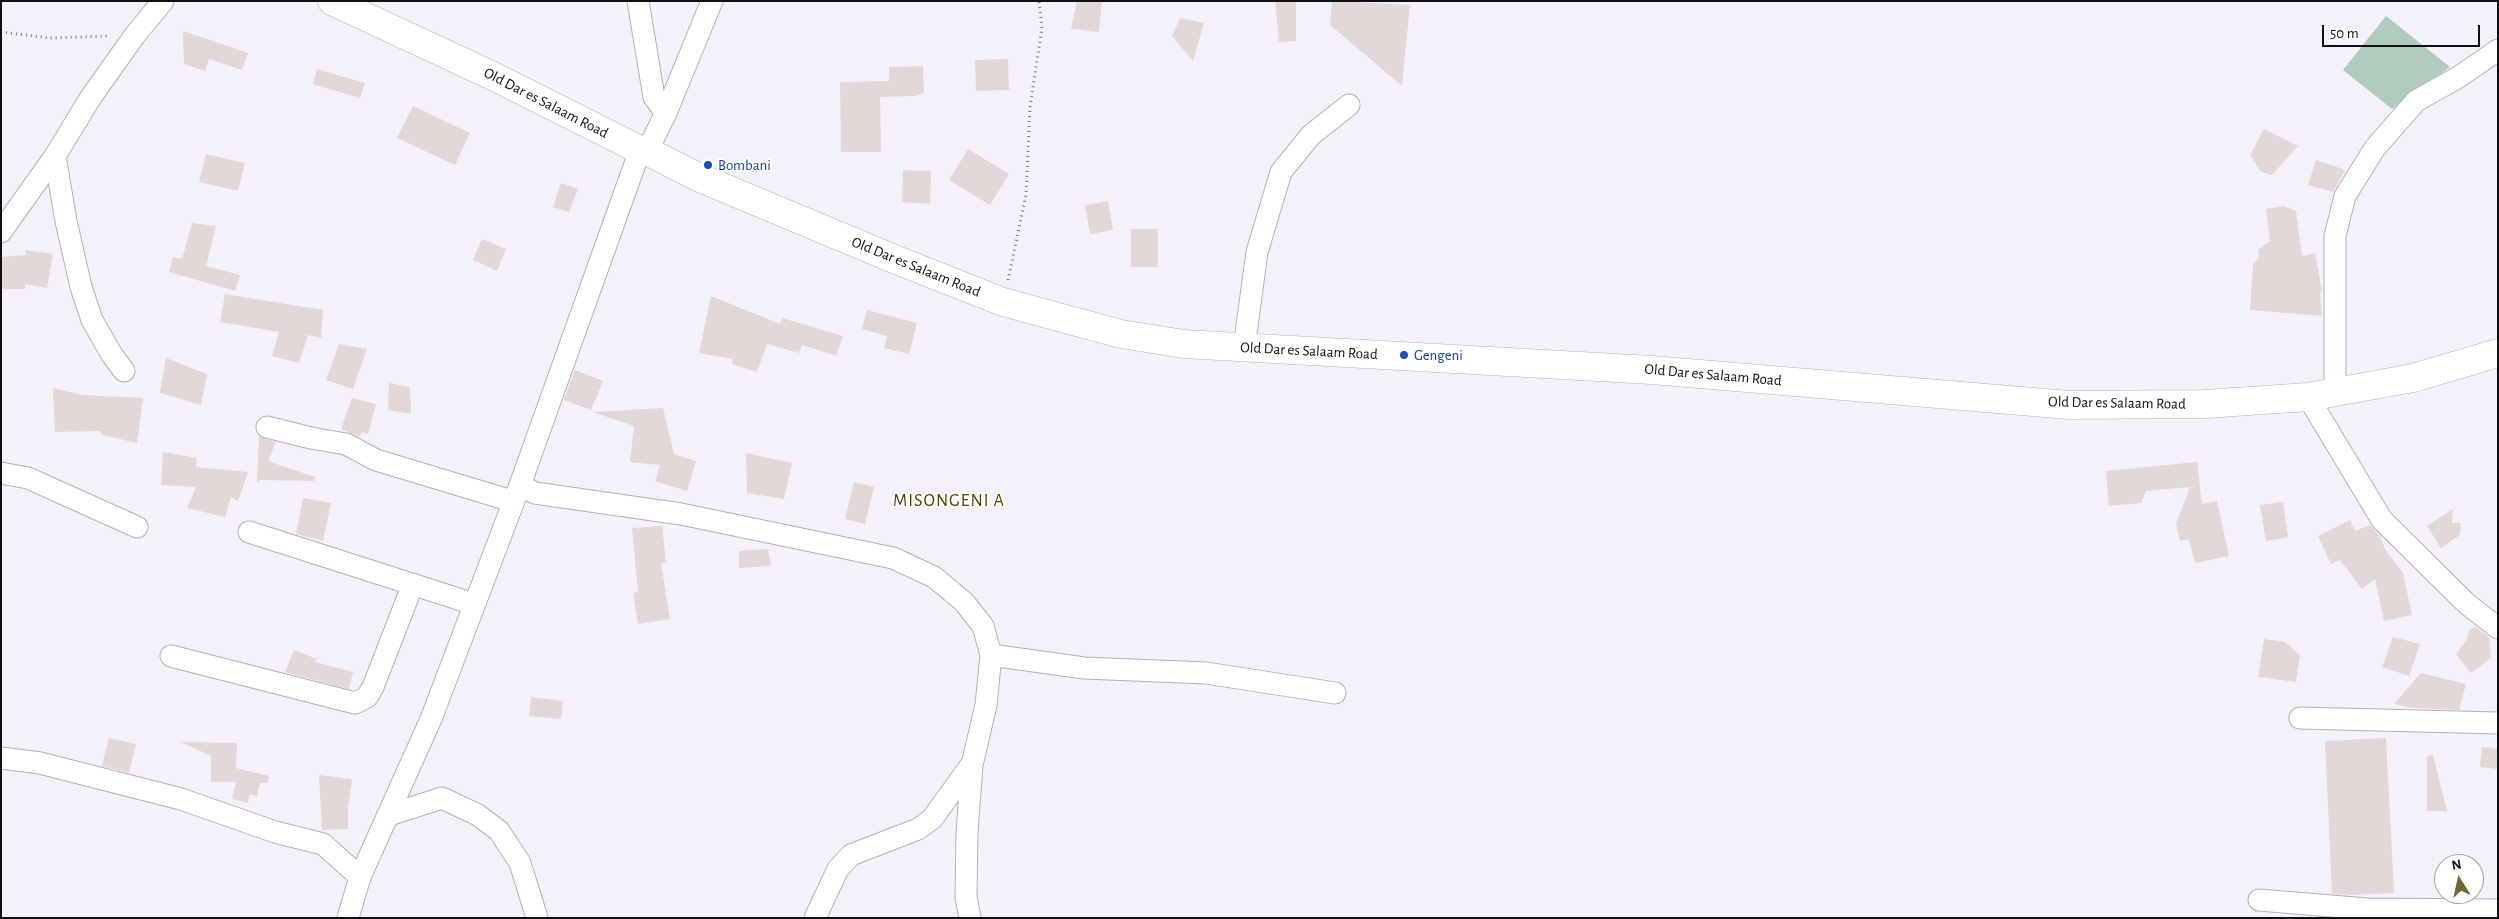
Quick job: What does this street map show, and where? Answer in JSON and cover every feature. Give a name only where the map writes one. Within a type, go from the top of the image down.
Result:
[{"type":"street","points":[[1,232],[56,156],[91,97],[135,35],[163,1]]},
{"type":"street","name":"Old Dar es Salaam Road","points":[[332,1],[495,77],[698,177],[1003,302],[1122,334],[1184,344],[1652,370],[2069,405],[2205,404],[2308,398],[2413,378],[2498,353]]},
{"type":"street","points":[[638,1],[654,97],[666,113]]},
{"type":"street","points":[[348,918],[360,877],[431,719],[643,151],[666,113],[712,1]]},
{"type":"street","points":[[2335,392],[2335,236],[2345,196],[2375,148],[2416,101],[2458,78],[2498,50]]},
{"type":"street","points":[[1244,348],[1256,252],[1281,172],[1311,135],[1349,105]]},
{"type":"street","points":[[56,156],[66,221],[81,287],[92,320],[112,355],[124,371]]},
{"type":"street","points":[[2308,398],[2382,520],[2467,604],[2498,628]]},
{"type":"street","points":[[267,427],[346,444],[376,460],[516,493],[535,493],[682,514],[893,558],[934,577],[964,602],[983,626],[991,656],[986,706],[972,765],[967,832],[966,898],[970,918]]},
{"type":"street","points":[[1,473],[28,478],[137,527]]},
{"type":"street","points":[[248,532],[474,604]]},
{"type":"street","points":[[171,656],[355,702],[367,697],[373,687],[413,584]]},
{"type":"street","points":[[991,656],[1084,668],[1206,673],[1335,694]]},
{"type":"street","points":[[2300,718],[2498,723]]},
{"type":"street","points":[[3,761],[40,764],[182,799],[274,832],[323,844],[360,877]]},
{"type":"street","points":[[816,918],[838,869],[850,855],[918,829],[932,819],[972,765]]},
{"type":"street","points":[[389,815],[442,798],[478,814],[499,831],[520,863],[537,918]]},
{"type":"street","points":[[2259,900],[2367,909],[2498,910]]},
{"type":"path","points":[[1003,302],[1026,195],[1030,107],[1042,28],[1039,1]]},
{"type":"path","points":[[1,32],[49,38],[135,35]]},
{"type":"green space","points":[[2386,16],[2450,67],[2392,109],[2343,70]]},
{"type":"building","points":[[1077,1],[1102,1],[1099,32],[1071,29]]},
{"type":"building","points":[[1275,1],[1296,1],[1296,41],[1279,42]]},
{"type":"building","points":[[1332,1],[1410,5],[1402,86],[1330,25]]},
{"type":"building","points":[[1180,18],[1204,23],[1193,61],[1172,36]]},
{"type":"building","points":[[183,31],[248,53],[242,70],[209,59],[205,71],[184,64]]},
{"type":"building","points":[[1008,59],[1009,90],[976,91],[975,60]]},
{"type":"building","points":[[923,66],[924,93],[915,96],[880,97],[881,152],[841,152],[840,82],[889,81],[889,67]]},
{"type":"building","points":[[317,69],[365,83],[360,98],[313,84]]},
{"type":"building","points":[[413,106],[470,133],[455,165],[397,138]]},
{"type":"building","points":[[2264,129],[2298,146],[2272,175],[2261,172],[2250,155]]},
{"type":"building","points":[[968,149],[1009,174],[990,205],[949,180]]},
{"type":"building","points":[[206,154],[245,163],[238,191],[199,182]]},
{"type":"building","points":[[2316,160],[2345,170],[2333,192],[2308,185]]},
{"type":"building","points":[[903,170],[931,171],[930,204],[902,202]]},
{"type":"building","points":[[561,183],[578,189],[569,212],[553,207]]},
{"type":"building","points":[[1108,201],[1113,230],[1090,234],[1085,205]]},
{"type":"building","points":[[2284,206],[2296,211],[2302,256],[2315,253],[2322,292],[2320,293],[2322,316],[2250,310],[2253,265],[2259,257],[2258,250],[2270,241],[2266,209]]},
{"type":"building","points":[[192,223],[216,226],[206,266],[240,275],[235,291],[169,272],[173,257],[182,259]]},
{"type":"building","points":[[1131,229],[1158,229],[1158,267],[1131,267]]},
{"type":"building","points":[[482,239],[506,249],[497,271],[473,260]]},
{"type":"building","points":[[25,250],[53,254],[47,288],[25,284],[25,289],[1,289],[1,257],[26,255]]},
{"type":"building","points":[[225,294],[323,310],[321,338],[308,335],[299,363],[272,356],[279,332],[220,322]]},
{"type":"building","points":[[711,296],[780,324],[782,318],[843,336],[836,356],[802,345],[799,353],[767,344],[757,372],[732,364],[733,359],[699,353]]},
{"type":"building","points":[[867,310],[917,323],[909,354],[884,348],[887,336],[862,329]]},
{"type":"building","points":[[339,344],[367,349],[353,389],[326,380]]},
{"type":"building","points":[[166,358],[207,374],[201,405],[160,393]]},
{"type":"building","points":[[575,370],[603,381],[591,410],[564,400]]},
{"type":"building","points":[[389,383],[410,387],[411,414],[388,410]]},
{"type":"building","points":[[53,388],[82,395],[143,398],[137,443],[102,435],[101,431],[55,432]]},
{"type":"building","points":[[352,398],[376,404],[368,434],[362,432],[359,437],[341,429]]},
{"type":"building","points":[[663,408],[674,454],[696,461],[687,491],[655,481],[660,465],[630,462],[634,426],[593,412]]},
{"type":"building","points":[[259,436],[276,442],[268,461],[315,477],[314,481],[260,480],[257,483]]},
{"type":"building","points":[[163,452],[197,458],[196,467],[248,472],[238,501],[231,497],[225,517],[187,508],[196,487],[161,485]]},
{"type":"building","points":[[746,453],[792,463],[784,499],[747,493]]},
{"type":"building","points":[[2197,462],[2202,504],[2217,501],[2229,556],[2195,563],[2189,539],[2180,541],[2176,524],[2190,487],[2146,491],[2141,503],[2109,506],[2106,471]]},
{"type":"building","points":[[854,482],[874,487],[865,524],[845,519]]},
{"type":"building","points":[[303,498],[331,503],[323,541],[296,534]]},
{"type":"building","points":[[2283,502],[2288,537],[2266,541],[2260,505]]},
{"type":"building","points":[[2453,509],[2452,523],[2461,523],[2460,535],[2441,548],[2427,526]]},
{"type":"building","points":[[2350,520],[2355,531],[2370,525],[2380,536],[2385,549],[2403,573],[2412,615],[2384,621],[2375,579],[2362,589],[2340,560],[2331,564],[2318,536]]},
{"type":"building","points":[[662,526],[666,563],[661,563],[670,619],[638,624],[633,593],[638,592],[632,528]]},
{"type":"building","points":[[768,549],[771,566],[739,568],[739,551]]},
{"type":"building","points":[[2476,627],[2489,637],[2491,658],[2471,673],[2456,654],[2466,641],[2470,629]]},
{"type":"building","points":[[2393,637],[2420,644],[2409,676],[2382,667]]},
{"type":"building","points":[[2264,639],[2285,642],[2300,655],[2296,682],[2258,677]]},
{"type":"building","points":[[294,650],[317,659],[315,662],[353,672],[349,689],[285,672]]},
{"type":"building","points":[[2421,673],[2466,684],[2459,710],[2413,708],[2394,704]]},
{"type":"building","points":[[531,697],[563,701],[561,719],[529,716]]},
{"type":"building","points":[[109,738],[136,744],[129,773],[102,766]]},
{"type":"building","points":[[2386,738],[2394,893],[2332,894],[2325,741]]},
{"type":"building","points":[[181,742],[237,743],[236,768],[269,776],[268,783],[260,783],[257,796],[250,794],[248,803],[232,799],[236,782],[211,782],[211,756]]},
{"type":"building","points":[[2482,747],[2498,749],[2498,769],[2480,767]]},
{"type":"building","points":[[2433,755],[2447,811],[2427,811],[2427,756]]},
{"type":"building","points":[[319,775],[352,779],[348,808],[348,829],[322,830]]},
{"type":"place","name":"Bombani","points":[[708,165]]},
{"type":"place","name":"Gengeni","points":[[1404,355]]},
{"type":"district","name":"MISONGENI A","points":[[949,501]]}]
